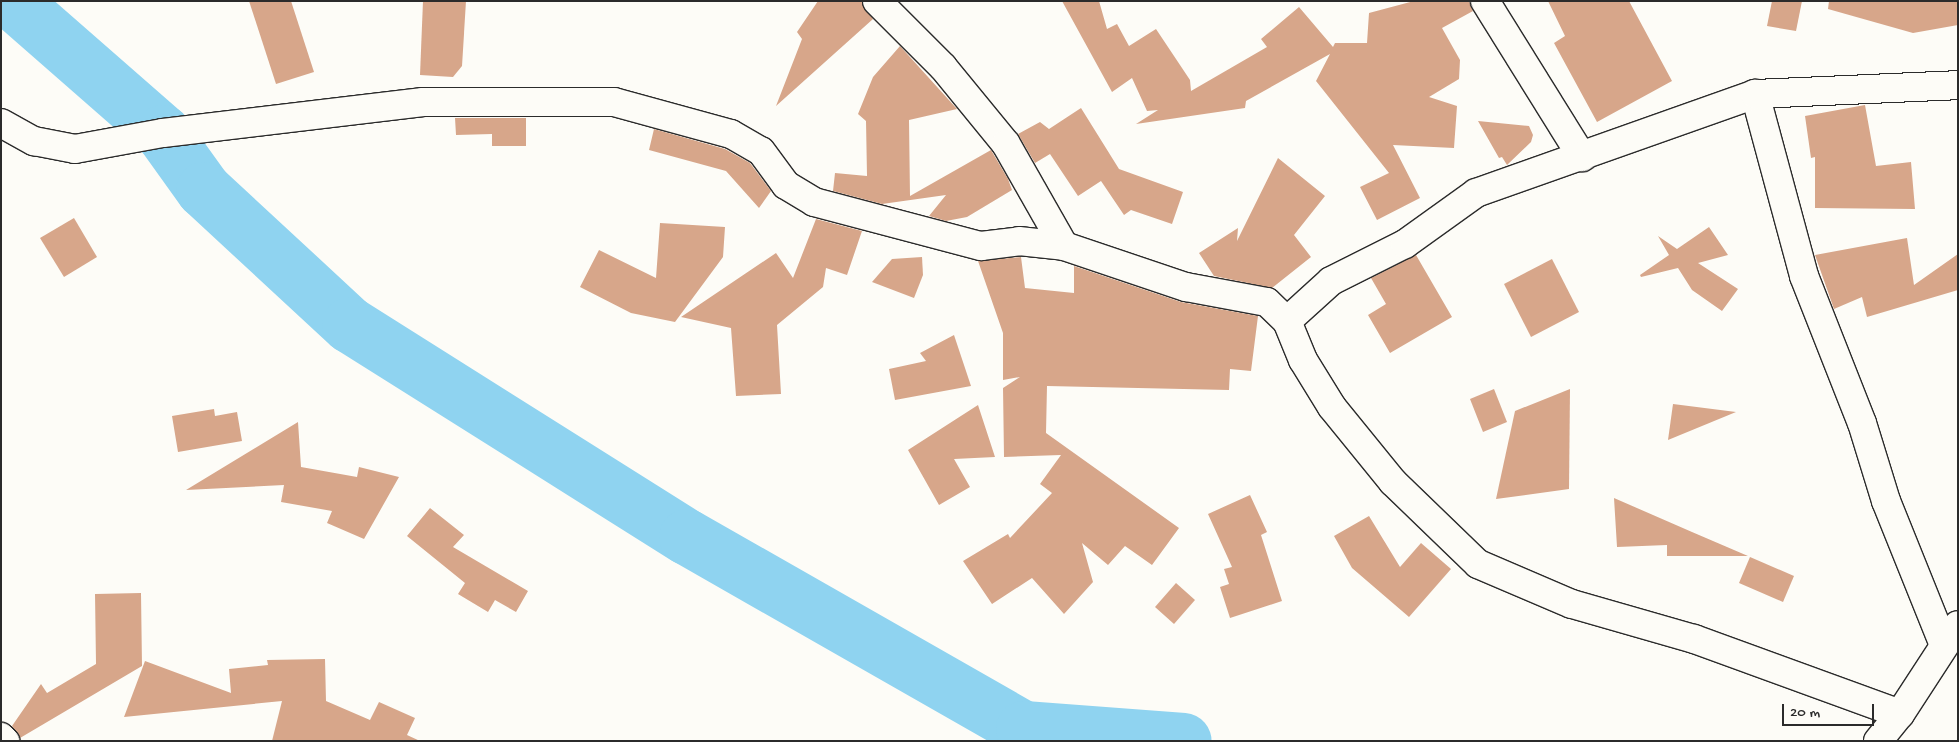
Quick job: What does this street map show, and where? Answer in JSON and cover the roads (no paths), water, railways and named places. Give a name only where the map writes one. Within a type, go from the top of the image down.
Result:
[{"type":"street","points":[[877,1],[943,67],[1006,144],[1064,246]]},
{"type":"street","points":[[1485,1],[1582,157]]},
{"type":"street","points":[[1288,321],[1331,281],[1406,244],[1476,193],[1582,157],[1755,94],[1958,86]]},
{"type":"street","points":[[1755,94],[1804,276],[1862,423],[1886,501],[1951,635],[1900,714],[1878,741]]},
{"type":"street","points":[[1,123],[34,141],[75,149],[163,133],[424,102],[614,102],[731,134],[761,151],[786,185],[814,202],[981,246],[1019,241],[1064,246],[1186,287],[1266,302],[1288,321],[1303,360],[1332,407],[1393,482],[1478,564],[1572,604],[1694,639],[1900,714]]},
{"type":"street","points":[[1,738],[6,741]]},
{"type":"waterway","points":[[12,1],[163,133],[204,190],[350,325],[687,537],[1024,729],[1184,741]]}]
